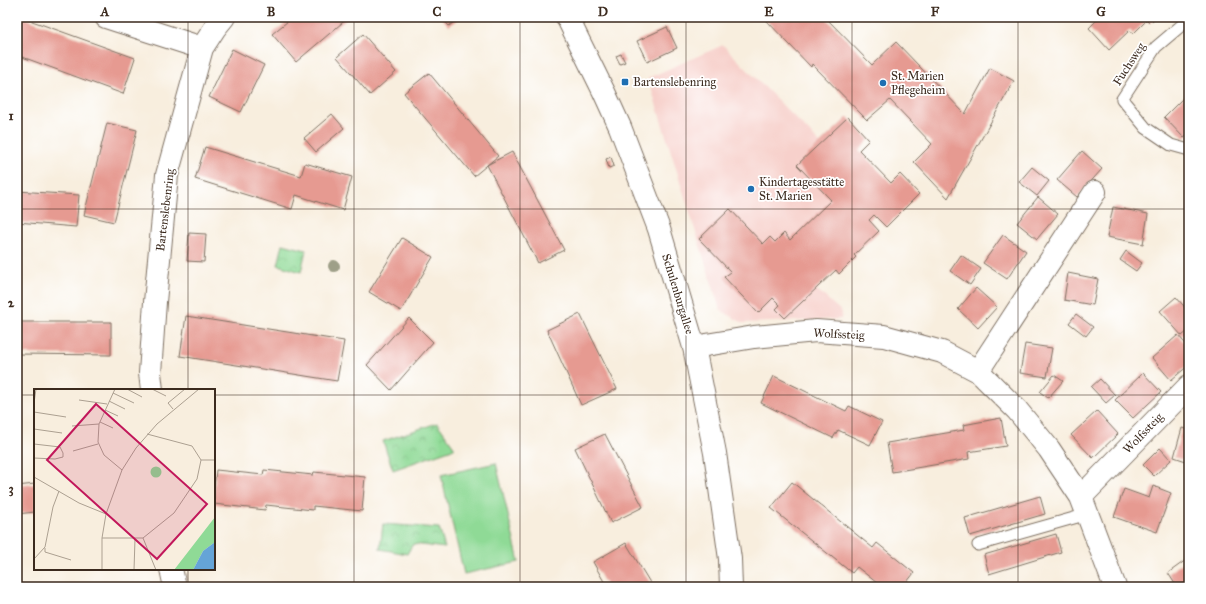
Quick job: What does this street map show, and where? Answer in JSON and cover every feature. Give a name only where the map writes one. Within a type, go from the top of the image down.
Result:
[{"type":"street","points":[[106,17],[202,48]]},
{"type":"street","name":"Bartenslebenring","points":[[152,389],[150,373],[154,302],[167,175],[202,48],[224,17]]},
{"type":"street","name":"Schulenburgallee","points":[[567,17],[620,127],[659,229],[694,347],[716,454],[730,559],[731,587]]},
{"type":"street","points":[[978,371],[1095,192]]},
{"type":"street","name":"Wolfssteig","points":[[694,347],[754,337],[816,331],[884,336],[942,352],[978,371],[1017,410],[1049,449],[1084,506],[1115,587]]},
{"type":"street","name":"Wolfssteig","points":[[1084,506],[1189,386]]},
{"type":"street","points":[[171,570],[175,587]]},
{"type":"lane","name":"Fuchsweg","points":[[1189,19],[1156,47],[1122,99],[1146,128],[1171,145],[1189,150]]},
{"type":"lane","points":[[978,545],[1084,506]]},
{"type":"shaded area","name":"Kindertagesstätte St. Marien","points":[[723,45],[820,143],[797,165],[824,193],[834,184],[879,231],[854,255],[856,257],[839,274],[835,270],[816,289],[842,312],[841,319],[743,323],[720,310],[648,78]]},
{"type":"green space","points":[[283,244],[306,250],[301,272],[278,265]]},
{"type":"green space","points":[[437,423],[455,448],[393,470],[383,441]]},
{"type":"green space","points":[[496,463],[519,562],[464,574],[441,475]]},
{"type":"green space","points":[[383,524],[439,528],[445,548],[413,544],[407,554],[380,549]]},
{"type":"building","points":[[17,17],[21,17],[135,58],[123,94],[17,55]]},
{"type":"building","points":[[293,17],[349,17],[296,62],[272,34]]},
{"type":"building","points":[[441,17],[460,17],[449,26]]},
{"type":"building","name":"St. Marien Pflegeheim","points":[[769,17],[825,17],[872,65],[896,42],[965,114],[990,68],[1014,81],[948,198],[914,162],[932,144],[890,100],[867,120],[812,64],[811,67],[766,20]]},
{"type":"building","points":[[1100,17],[1156,17],[1150,23],[1147,20],[1133,34],[1130,30],[1109,50],[1089,28]]},
{"type":"building","points":[[667,27],[677,48],[647,62],[637,41]]},
{"type":"building","points":[[363,34],[396,72],[370,95],[337,57]]},
{"type":"building","points":[[232,49],[264,65],[241,112],[209,97]]},
{"type":"building","points":[[621,54],[625,62],[620,64],[616,56]]},
{"type":"building","points":[[429,73],[498,156],[474,176],[404,93]]},
{"type":"building","points":[[1186,95],[1189,98],[1189,134],[1184,138],[1164,117]]},
{"type":"building","points":[[332,114],[344,128],[316,152],[304,138]]},
{"type":"building","points":[[848,117],[869,140],[859,150],[891,183],[900,174],[919,194],[886,227],[874,215],[869,220],[879,231],[854,255],[856,257],[839,274],[836,270],[785,318],[776,309],[780,305],[773,298],[758,313],[724,277],[731,272],[699,239],[730,209],[763,244],[770,237],[775,242],[784,233],[790,240],[831,200],[797,165]]},
{"type":"building","points":[[107,123],[137,130],[114,222],[84,215]]},
{"type":"building","points":[[205,147],[301,176],[305,163],[352,177],[343,210],[296,195],[292,209],[195,179]]},
{"type":"building","points":[[1082,151],[1102,169],[1077,197],[1057,180]]},
{"type":"building","points":[[512,152],[564,250],[538,263],[487,165]]},
{"type":"building","points":[[611,157],[614,166],[609,168],[606,159]]},
{"type":"building","points":[[1032,167],[1049,181],[1037,196],[1019,182]]},
{"type":"building","points":[[17,191],[79,195],[76,227],[17,222]]},
{"type":"building","points":[[1038,197],[1058,214],[1037,239],[1017,223]]},
{"type":"building","points":[[1113,207],[1148,214],[1143,244],[1107,237]]},
{"type":"building","points":[[189,233],[206,234],[204,262],[187,261]]},
{"type":"building","points":[[1003,235],[1026,251],[1007,279],[983,263]]},
{"type":"building","points":[[402,238],[433,257],[401,311],[369,292]]},
{"type":"building","points":[[1126,251],[1142,263],[1136,271],[1120,260]]},
{"type":"building","points":[[961,255],[981,269],[970,285],[950,271]]},
{"type":"building","points":[[1068,273],[1098,279],[1093,305],[1064,300]]},
{"type":"building","points":[[976,288],[997,307],[978,328],[958,309]]},
{"type":"building","points":[[1176,297],[1189,312],[1189,330],[1182,336],[1160,311]]},
{"type":"building","points":[[580,314],[617,389],[581,405],[547,330]]},
{"type":"building","points":[[1076,314],[1093,327],[1086,336],[1069,323]]},
{"type":"building","points":[[186,316],[344,341],[337,381],[180,356]]},
{"type":"building","points":[[409,318],[433,342],[391,390],[367,365]]},
{"type":"building","points":[[17,322],[111,322],[111,355],[17,354]]},
{"type":"building","points":[[1178,335],[1189,348],[1189,365],[1171,380],[1152,358]]},
{"type":"building","points":[[1025,344],[1052,348],[1047,377],[1020,373]]},
{"type":"building","points":[[1143,373],[1161,392],[1133,418],[1115,400]]},
{"type":"building","points":[[1054,375],[1063,381],[1048,398],[1040,392]]},
{"type":"building","points":[[774,376],[846,411],[849,406],[882,422],[870,445],[838,430],[833,438],[761,403]]},
{"type":"building","points":[[1100,379],[1115,395],[1106,403],[1091,387]]},
{"type":"building","points":[[1097,411],[1118,434],[1093,458],[1071,435]]},
{"type":"building","points":[[1001,418],[1006,446],[968,452],[969,459],[892,472],[887,443],[964,430],[963,425]]},
{"type":"building","points":[[1182,428],[1189,430],[1189,462],[1174,457]]},
{"type":"building","points":[[605,434],[643,507],[611,523],[575,448]]},
{"type":"building","points":[[1160,448],[1171,460],[1154,476],[1143,465]]},
{"type":"building","points":[[216,470],[263,475],[264,470],[313,475],[314,472],[365,477],[362,511],[313,506],[313,510],[266,505],[265,510],[215,504]]},
{"type":"building","points":[[792,482],[873,548],[877,543],[914,573],[903,587],[882,587],[857,567],[852,573],[771,508]]},
{"type":"building","points":[[34,484],[34,512],[17,514],[17,486]]},
{"type":"building","points":[[1153,486],[1171,493],[1157,532],[1114,517],[1124,489],[1149,498]]},
{"type":"building","points":[[1040,496],[1045,514],[970,536],[965,518]]},
{"type":"building","points":[[1056,534],[1061,552],[989,574],[984,555]]},
{"type":"building","points":[[626,543],[652,587],[607,587],[593,562]]},
{"type":"building","points":[[1186,560],[1189,565],[1189,580],[1177,587],[1168,573]]},
{"type":"place","name":"Bartenslebenring","points":[[625,82]]},
{"type":"place","name":"St. Marien Pflegeheim","points":[[883,83]]},
{"type":"place","name":"Kindertagesstätte St. Marien","points":[[751,189]]}]
